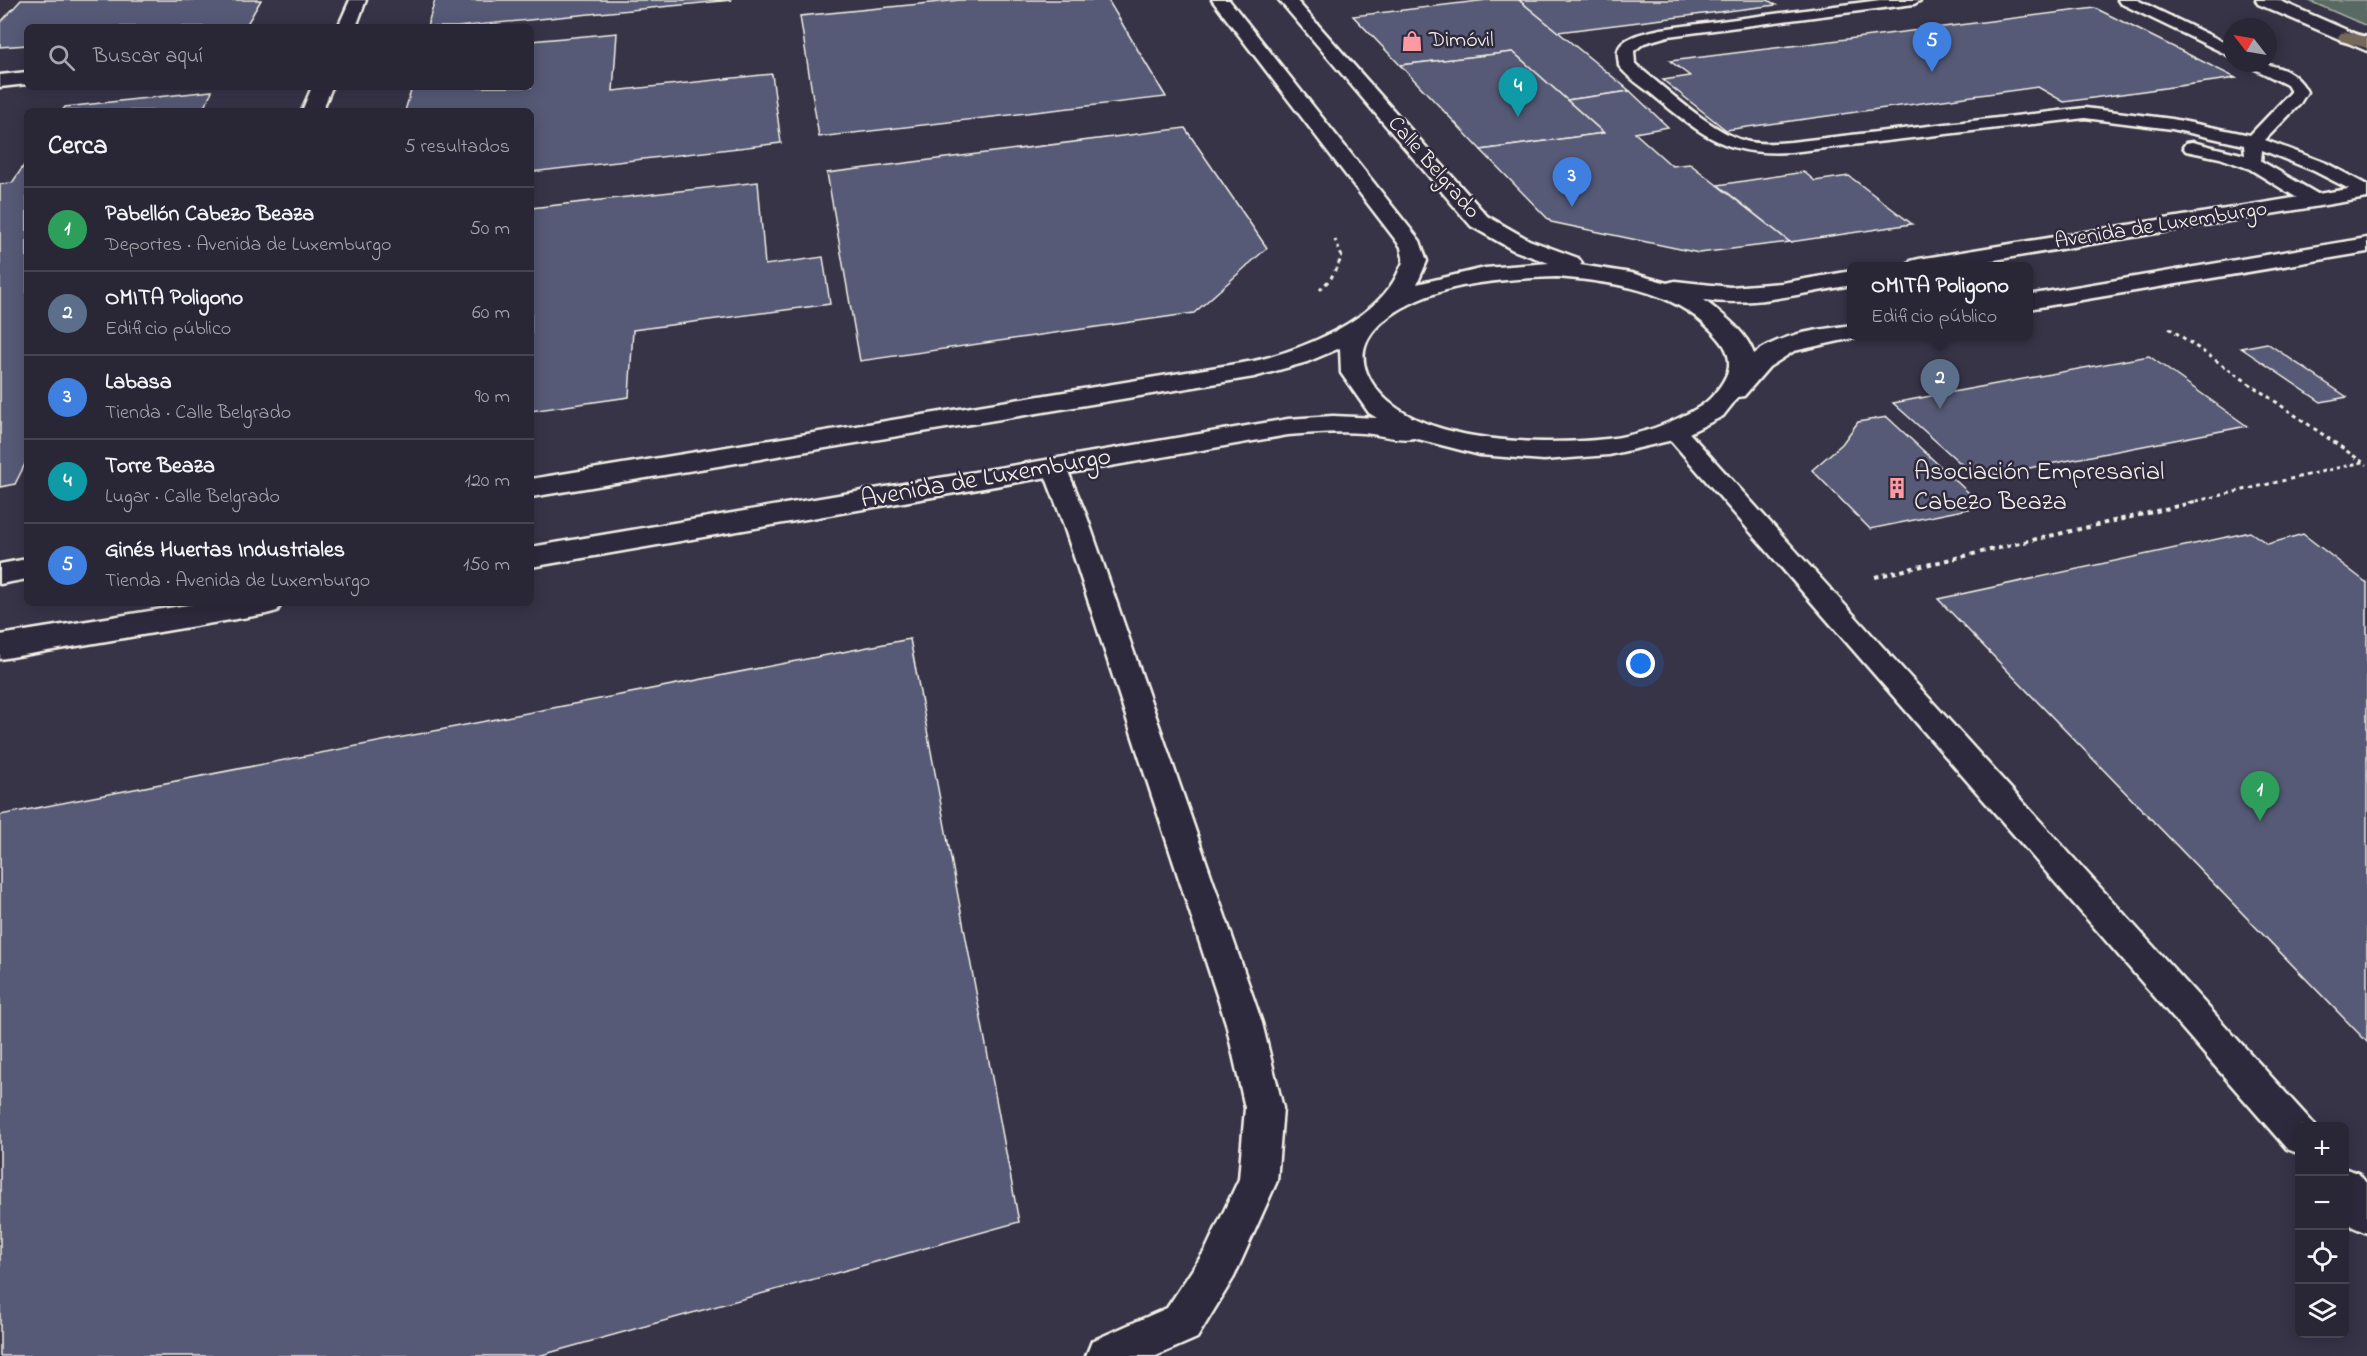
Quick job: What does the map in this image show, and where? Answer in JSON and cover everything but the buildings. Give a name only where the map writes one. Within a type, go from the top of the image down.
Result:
[{"type":"main road","points":[[348,24],[358,0]]},
{"type":"main road","points":[[1220,0],[1412,246],[1416,261],[1404,286],[1389,305]]},
{"type":"main road","name":"Calle Belgrado","points":[[1287,0],[1479,221],[1521,245],[1627,278]]},
{"type":"main road","points":[[2264,0],[2367,45]]},
{"type":"main road","points":[[0,81],[24,78]]},
{"type":"main road","points":[[313,108],[321,90]]},
{"type":"main road","name":"Avenida de Luxemburgo","points":[[1948,262],[2367,192]]},
{"type":"main road","points":[[2033,301],[2367,245]]},
{"type":"main road","points":[[534,488],[1254,369],[1310,354],[1332,344],[1389,305],[1434,286],[1479,276],[1557,270],[1627,278],[1711,294],[1772,291],[1847,279]]},
{"type":"main road","points":[[1627,278],[1695,303],[1721,324],[1739,345],[1743,369],[1734,392]]},
{"type":"main road","points":[[1366,321],[1354,338],[1351,360],[1358,385],[1376,404],[1402,424],[1441,439],[1489,448],[1543,451],[1598,448],[1636,442],[1675,431],[1711,415],[1734,392],[1760,359],[1774,349],[1792,343],[1847,333]]},
{"type":"main road","name":"Avenida de Luxemburgo","points":[[534,556],[1288,427],[1327,423],[1362,424],[1441,439]]},
{"type":"main road","points":[[0,574],[24,570]]},
{"type":"main road","points":[[0,647],[97,617],[230,606]]},
{"type":"lane","points":[[1914,0],[1666,32],[1639,40],[1626,50],[1627,66],[1721,138],[1740,145],[1763,148],[1791,147],[2085,113],[2172,124],[2253,142],[2320,167],[2367,192]]},
{"type":"lane","points":[[2125,0],[2223,48]]},
{"type":"lane","points":[[2256,165],[2253,156],[2253,142],[2299,92],[2294,82],[2273,72]]},
{"type":"lane","points":[[2039,119],[2138,138]]},
{"type":"lane","points":[[2173,144],[2225,154],[2256,165],[2314,200]]},
{"type":"lane","points":[[1675,431],[2295,1131]]},
{"type":"lane","points":[[1054,467],[1078,528],[1244,1023],[1264,1108],[1258,1181],[1220,1263],[1182,1323],[1107,1356]]},
{"type":"lane","points":[[2349,1193],[2367,1213]]},
{"type":"path","points":[[1316,293],[1339,266],[1342,257],[1335,240]]},
{"type":"path","points":[[2163,324],[2366,463]]},
{"type":"path","points":[[1816,591],[2366,463]]},
{"type":"green space","points":[[2307,0],[2367,0],[2367,26]]},
{"type":"place","name":"Dimóvil","points":[[1412,41]]},
{"type":"place","name":"Ginés Huertas Industriales","points":[[1932,72]]},
{"type":"place","name":"Torre Beaza","points":[[1518,117]]},
{"type":"place","name":"Labasa","points":[[1572,207]]},
{"type":"place","name":"OMITA Poligono","points":[[1940,409]]},
{"type":"place","name":"Asociación Empresarial Cabezo Beaza","points":[[1897,488]]},
{"type":"place","name":"Pabellón Cabezo Beaza","points":[[2260,821]]}]
